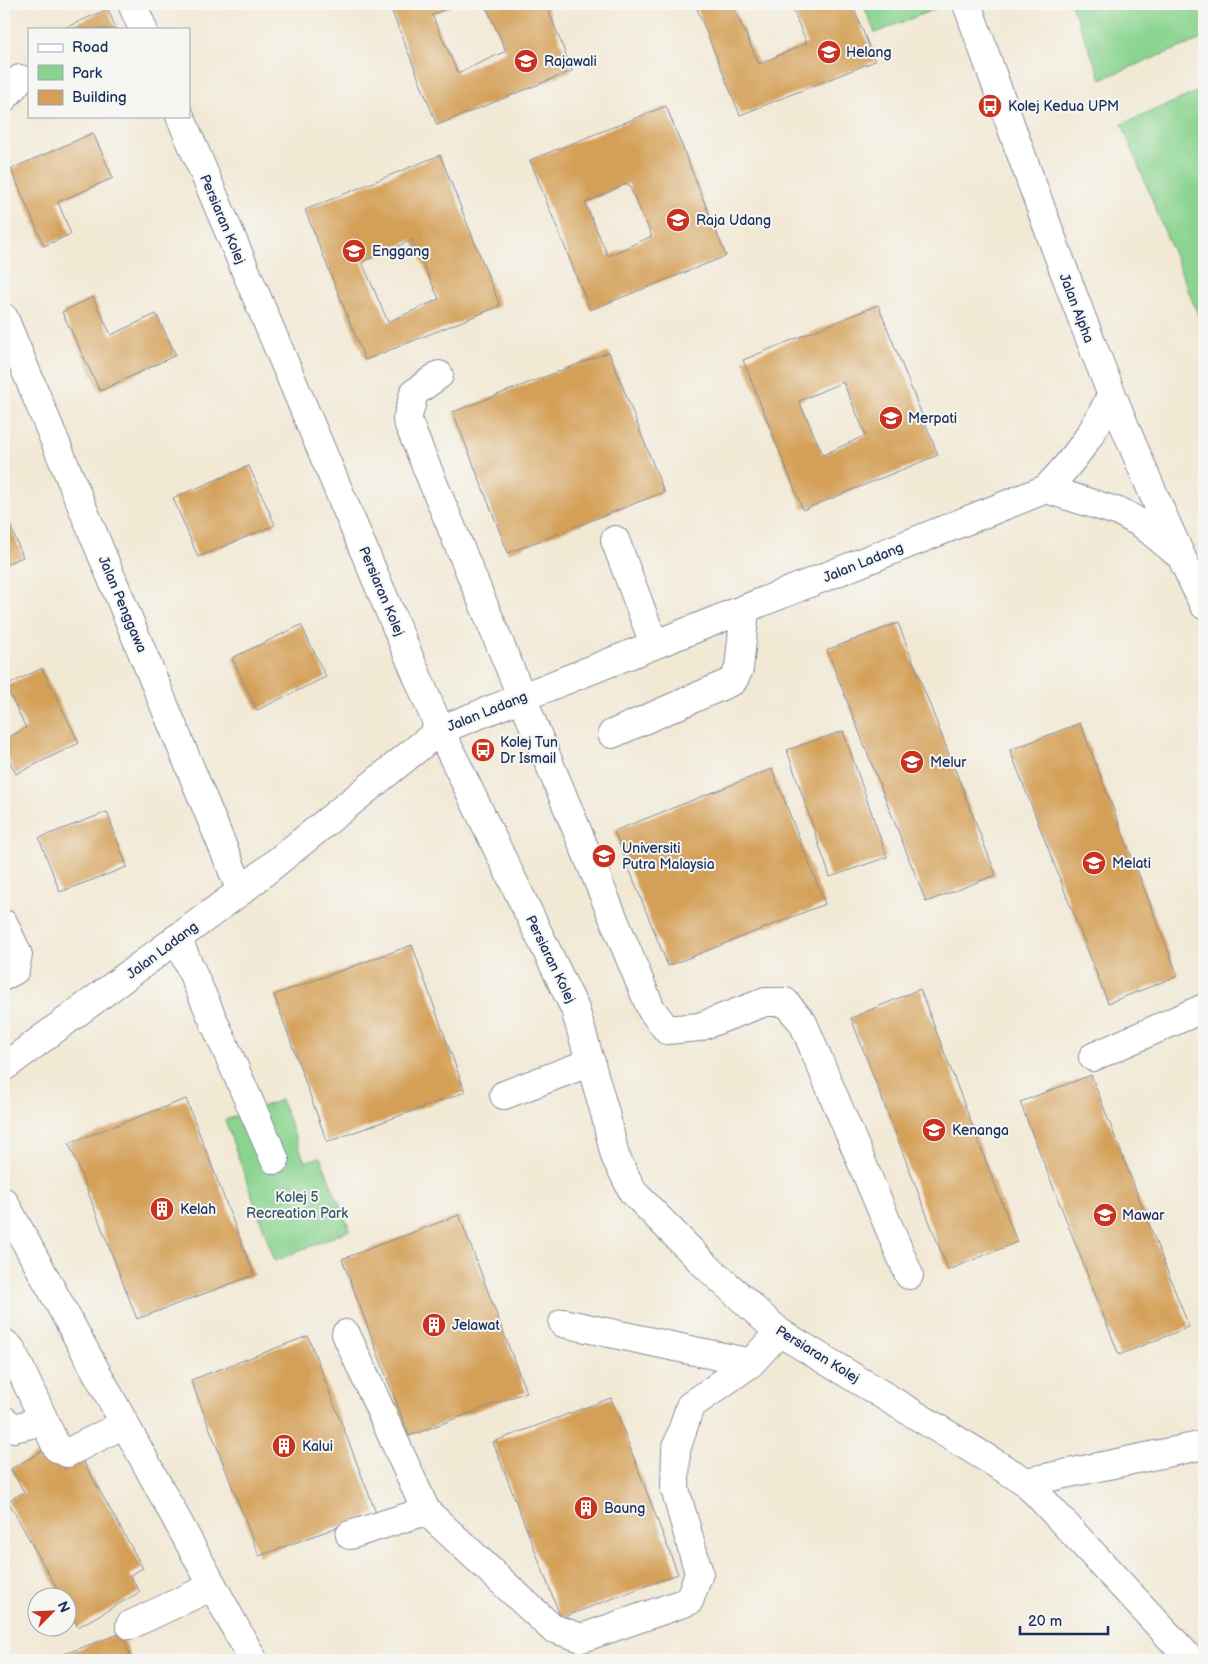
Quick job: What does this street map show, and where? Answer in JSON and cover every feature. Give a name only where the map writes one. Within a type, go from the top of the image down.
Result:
[{"type":"street","points":[[132,4],[143,28]]},
{"type":"street","name":"Jalan Alpha","points":[[966,4],[1049,235],[1111,395],[1180,555],[1204,604]]},
{"type":"street","name":"Persiaran Kolej","points":[[181,118],[440,730],[575,1008],[615,1156],[633,1192],[705,1265],[779,1332],[1026,1482],[1191,1660]]},
{"type":"street","name":"Jalan Penggawa","points":[[4,318],[241,891]]},
{"type":"street","points":[[438,375],[414,393],[407,420],[520,698],[652,1009],[667,1030],[699,1027],[764,1002],[785,1002],[803,1022],[909,1276]]},
{"type":"street","name":"Jalan Ladang","points":[[4,1067],[241,891],[440,730],[1046,489],[1085,444],[1100,421],[1111,395]]},
{"type":"street","points":[[1046,489],[1122,513],[1142,524],[1180,555]]},
{"type":"street","points":[[615,540],[654,644]]},
{"type":"street","points":[[612,734],[733,681],[739,669],[745,609]]},
{"type":"street","points":[[4,924],[18,955],[15,970],[4,976]]},
{"type":"street","points":[[177,938],[275,1160]]},
{"type":"street","points":[[1093,1057],[1204,1008]]},
{"type":"street","points":[[504,1096],[591,1062]]},
{"type":"street","points":[[4,1202],[253,1660]]},
{"type":"street","points":[[563,1323],[751,1363]]},
{"type":"street","points":[[346,1334],[426,1510],[552,1628],[582,1638],[688,1601],[699,1573],[675,1489],[676,1450],[690,1406],[751,1363],[779,1332]]},
{"type":"street","points":[[4,1343],[11,1349],[57,1448],[67,1453],[124,1424]]},
{"type":"street","points":[[4,1420],[13,1428],[44,1421]]},
{"type":"street","points":[[1026,1482],[1204,1445]]},
{"type":"street","points":[[350,1535],[426,1510]]},
{"type":"street","points":[[130,1625],[213,1586]]},
{"type":"green space","points":[[863,4],[937,4],[938,8],[875,33]]},
{"type":"green space","points":[[1071,4],[1204,4],[1204,38],[1101,79]]},
{"type":"green space","points":[[1204,89],[1204,330],[1122,124]]},
{"type":"green space","name":"Kolej 5 Recreation Park","points":[[281,1100],[305,1162],[320,1157],[350,1230],[275,1261],[225,1120]]},
{"type":"building","name":"Rajawali","points":[[389,4],[457,4],[432,15],[458,73],[506,51],[485,4],[546,4],[572,71],[437,125]]},
{"type":"building","name":"Helang","points":[[695,4],[738,4],[733,6],[759,64],[807,43],[790,4],[852,4],[875,61],[740,115]]},
{"type":"building","points":[[108,9],[116,28],[64,28]]},
{"type":"building","name":"Raja Udang","points":[[666,106],[726,256],[590,310],[530,160]],"holes":[[[628,183],[652,236],[608,256],[585,203]]]},
{"type":"building","points":[[93,133],[113,178],[58,202],[71,234],[44,246],[11,169]]},
{"type":"building","name":"Enggang","points":[[440,155],[500,306],[365,360],[305,210]],"holes":[[[412,240],[439,299],[388,322],[362,262]]]},
{"type":"building","points":[[93,297],[111,335],[156,314],[176,355],[100,391],[62,312]]},
{"type":"building","name":"Merpati","points":[[878,305],[938,455],[803,510],[743,360]],"holes":[[[843,382],[866,435],[823,455],[799,401]]]},
{"type":"building","points":[[609,352],[664,492],[508,553],[453,412]]},
{"type":"building","points":[[249,466],[275,525],[198,557],[173,498]]},
{"type":"building","points":[[10,525],[23,557],[4,565],[4,528]]},
{"type":"building","name":"Melur","points":[[898,623],[996,875],[926,902],[827,650]]},
{"type":"building","points":[[301,625],[326,677],[257,710],[232,658]]},
{"type":"building","points":[[42,668],[79,743],[16,774],[4,750],[4,740],[26,728],[6,686]]},
{"type":"building","name":"Melati","points":[[1080,723],[1178,976],[1108,1003],[1010,750]]},
{"type":"building","points":[[843,731],[887,857],[830,877],[787,750]]},
{"type":"building","points":[[772,769],[825,904],[668,966],[614,831]]},
{"type":"building","points":[[107,812],[127,867],[60,892],[39,838]]},
{"type":"building","points":[[412,945],[465,1092],[327,1142],[274,995]]},
{"type":"building","name":"Kenanga","points":[[920,989],[1017,1242],[948,1270],[851,1018]]},
{"type":"building","name":"Mawar","points":[[1091,1075],[1189,1327],[1119,1355],[1020,1102]]},
{"type":"building","name":"Kelah","points":[[186,1099],[254,1275],[137,1319],[69,1143]]},
{"type":"building","name":"Jelawat","points":[[459,1215],[526,1392],[409,1436],[342,1259]]},
{"type":"building","name":"Kalui","points":[[308,1336],[376,1513],[259,1556],[191,1380]]},
{"type":"building","name":"Baung","points":[[611,1398],[678,1574],[561,1618],[493,1442]]},
{"type":"building","points":[[51,1446],[64,1469],[82,1459],[143,1568],[130,1575],[140,1592],[78,1627],[78,1586],[55,1586],[8,1501],[24,1492],[11,1469]]},
{"type":"building","points":[[122,1633],[132,1660],[53,1660],[53,1658]]},
{"type":"place","name":"Helang","points":[[829,52]]},
{"type":"place","name":"Rajawali","points":[[526,61]]},
{"type":"place","name":"Kolej Kedua UPM","points":[[990,106]]},
{"type":"place","name":"Raja Udang","points":[[678,220]]},
{"type":"place","name":"Enggang","points":[[354,251]]},
{"type":"place","name":"Merpati","points":[[891,418]]},
{"type":"place","name":"Kolej Tun Dr Ismail","points":[[483,750]]},
{"type":"place","name":"Melur","points":[[912,762]]},
{"type":"place","name":"Universiti Putra Malaysia","points":[[604,856]]},
{"type":"place","name":"Melati","points":[[1094,863]]},
{"type":"place","name":"Kenanga","points":[[934,1130]]},
{"type":"place","name":"Kelah","points":[[162,1209]]},
{"type":"place","name":"Mawar","points":[[1105,1215]]},
{"type":"place","name":"Jelawat","points":[[434,1325]]},
{"type":"place","name":"Kalui","points":[[284,1446]]},
{"type":"place","name":"Baung","points":[[586,1508]]}]
